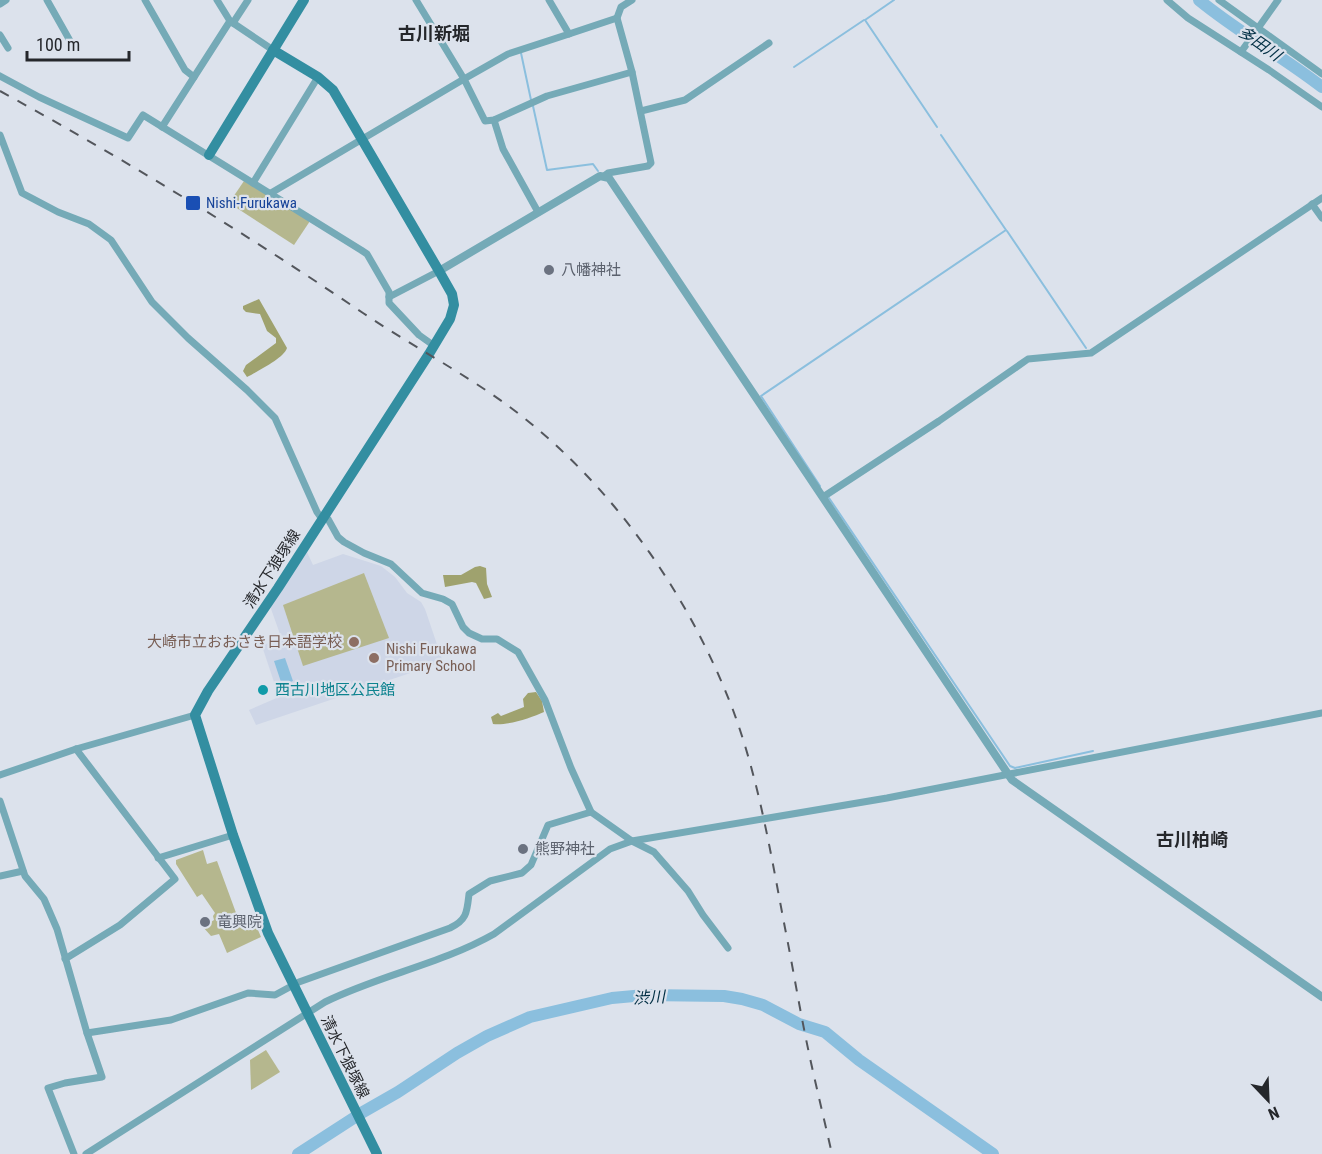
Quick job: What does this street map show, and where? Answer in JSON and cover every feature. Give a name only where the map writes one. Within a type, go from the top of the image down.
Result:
[{"type":"main road","points":[[208,155],[304,0]]},
{"type":"main road","name":"清水下狼塚線","points":[[273,50],[318,77],[333,90],[452,294],[454,305],[450,319],[278,588],[208,691],[195,715],[233,835],[268,933],[377,1154]]},
{"type":"street","points":[[0,4],[6,0]]},
{"type":"street","points":[[47,0],[69,39]]},
{"type":"street","points":[[145,0],[185,70],[194,77]]},
{"type":"street","points":[[217,0],[232,22],[273,50]]},
{"type":"street","points":[[162,127],[194,77],[249,0]]},
{"type":"street","points":[[416,0],[464,79],[485,121],[494,120],[531,102],[632,72]]},
{"type":"street","points":[[549,0],[569,34]]},
{"type":"street","points":[[389,297],[439,271],[600,176],[648,166],[651,163],[632,72],[616,18],[621,7],[632,0]]},
{"type":"street","points":[[1167,0],[1188,18],[1242,51],[1322,107]]},
{"type":"street","points":[[1219,0],[1258,31],[1322,74]]},
{"type":"street","points":[[1242,51],[1278,0]]},
{"type":"street","points":[[271,193],[508,54],[616,18]]},
{"type":"street","points":[[0,35],[8,48]]},
{"type":"street","points":[[641,111],[685,100],[769,43]]},
{"type":"street","points":[[0,76],[39,97],[128,138],[143,115],[271,193],[367,254],[389,292],[389,303],[419,335],[433,345]]},
{"type":"street","points":[[253,183],[318,77]]},
{"type":"street","points":[[494,120],[503,149],[538,213]]},
{"type":"street","points":[[0,135],[22,193],[58,212],[89,224],[111,240],[152,302],[275,418],[322,519],[328,519],[338,537],[364,553],[391,564],[422,592],[452,604],[463,627],[469,633],[482,639],[497,639],[518,652],[545,700],[591,812],[632,841],[654,852],[688,891],[728,948]]},
{"type":"street","points":[[604,176],[609,178],[1012,780],[1322,997]]},
{"type":"street","points":[[823,497],[1028,359],[1091,352],[1322,198]]},
{"type":"street","points":[[1312,204],[1322,218]]},
{"type":"street","points":[[86,1154],[307,1013],[354,988],[453,955],[474,945],[494,934],[610,849],[632,841],[1009,776],[1322,713]]},
{"type":"street","points":[[0,775],[76,749],[195,715]]},
{"type":"street","points":[[65,959],[120,925],[174,879],[76,749]]},
{"type":"street","points":[[0,801],[23,871],[50,910],[102,1077],[48,1088],[74,1154]]},
{"type":"street","points":[[87,1033],[171,1020],[248,993],[275,995],[347,965],[410,944],[460,923],[467,912],[469,894],[490,881],[522,873],[531,865],[548,825],[591,812]]},
{"type":"street","points":[[158,858],[233,835]]},
{"type":"street","points":[[0,876],[23,871]]},
{"type":"shaded area","name":"大崎市立おおさき日本語学校","points":[[307,552],[313,565],[343,554],[381,566],[395,577],[407,593],[421,602],[425,609],[443,662],[256,725],[249,710],[279,697],[262,646],[281,637],[270,606]]},
{"type":"green space","points":[[244,181],[310,221],[294,245],[229,203]]},
{"type":"green space","points":[[259,299],[287,348],[276,360],[247,377],[243,371],[246,365],[276,343],[276,338],[267,331],[260,314],[246,312],[243,309],[243,306]]},
{"type":"green space","points":[[480,566],[486,568],[487,584],[492,597],[484,599],[476,583],[472,582],[445,587],[443,575],[461,575]]},
{"type":"green space","points":[[364,573],[389,638],[303,666],[283,605]]},
{"type":"green space","points":[[536,692],[542,701],[544,712],[518,721],[493,724],[491,717],[498,713],[501,716],[524,707],[523,699],[528,693]]},
{"type":"green space","points":[[203,850],[207,864],[217,861],[239,921],[252,916],[261,937],[227,953],[219,934],[211,936],[203,927],[214,920],[215,913],[202,894],[197,897],[176,864],[176,860]]},
{"type":"green space","points":[[266,1050],[280,1072],[251,1090],[250,1060]]},
{"type":"water","points":[[285,658],[293,681],[282,685],[274,661]]},
{"type":"waterway","points":[[894,0],[865,20],[937,127]]},
{"type":"waterway","name":"多田川","points":[[1199,0],[1322,87]]},
{"type":"waterway","points":[[794,67],[864,20]]},
{"type":"waterway","points":[[521,53],[531,100]]},
{"type":"waterway","points":[[533,106],[547,170],[593,164],[598,171]]},
{"type":"waterway","points":[[820,486],[761,396],[1006,230],[941,135]]},
{"type":"waterway","points":[[1007,231],[1086,348]]},
{"type":"waterway","points":[[829,498],[1010,766],[1015,768],[1093,751]]},
{"type":"waterway","name":"渋川","points":[[298,1154],[487,1036],[530,1017],[612,998],[645,995],[724,996],[742,999],[763,1005],[799,1024],[825,1032],[859,1060],[993,1154]]},
{"type":"railway","points":[[0,91],[184,198],[469,379],[541,432],[577,465],[610,501],[668,580],[692,622],[714,665],[742,736],[764,818],[805,1034],[832,1154]]},
{"type":"place","name":"Nishi-Furukawa","points":[[193,203]]},
{"type":"place","name":"八幡神社","points":[[549,270]]},
{"type":"place","name":"大崎市立おおさき日本語学校","points":[[354,642]]},
{"type":"place","name":"Nishi Furukawa Primary School","points":[[374,658]]},
{"type":"place","name":"西古川地区公民館","points":[[263,690]]},
{"type":"place","name":"熊野神社","points":[[523,849]]},
{"type":"place","name":"竜興院","points":[[205,922]]},
{"type":"district","name":"古川新堀","points":[[434,34]]},
{"type":"district","name":"古川柏崎","points":[[1192,840]]}]
